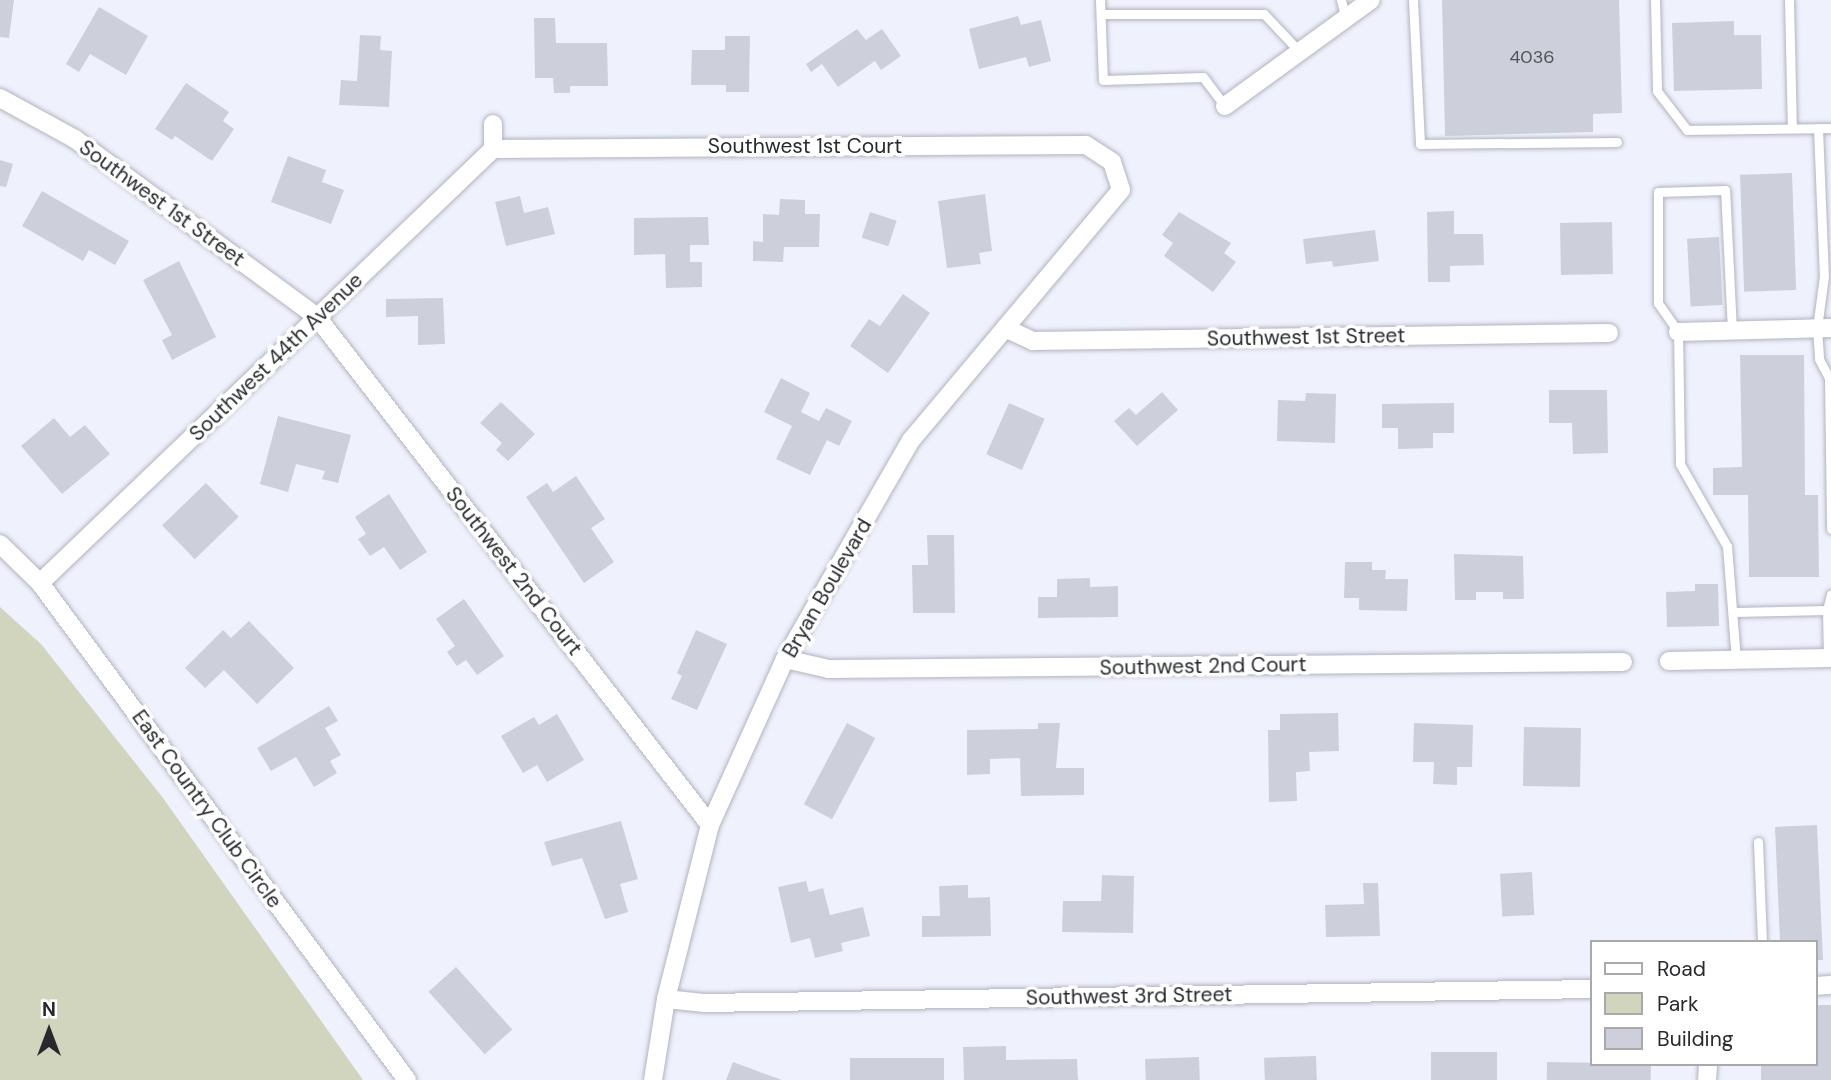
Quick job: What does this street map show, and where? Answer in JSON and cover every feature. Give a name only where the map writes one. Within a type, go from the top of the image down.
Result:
[{"type":"street","points":[[1225,106],[1298,50],[1343,8],[1371,0]]},
{"type":"street","name":"Southwest 1st Street","points":[[0,98],[75,139],[317,317]]},
{"type":"street","points":[[493,124],[493,149]]},
{"type":"street","name":"Southwest 1st Court","points":[[493,149],[1086,145],[1112,162]]},
{"type":"street","name":"Southwest 44th Avenue","points":[[40,583],[493,149]]},
{"type":"street","name":"Bryan Boulevard","points":[[653,1080],[666,999],[710,825],[785,659],[911,440],[1122,190],[1112,162]]},
{"type":"street","name":"Southwest 2nd Court","points":[[317,317],[710,825]]},
{"type":"street","name":"Southwest 1st Street","points":[[1005,328],[1033,341],[1609,334]]},
{"type":"street","points":[[1678,332],[1824,328]]},
{"type":"street","name":"East Country Club Circle","points":[[0,544],[40,583],[407,1080]]},
{"type":"street","points":[[1669,661],[1830,657]]},
{"type":"street","name":"Southwest 2nd Court","points":[[785,659],[829,669],[1623,662]]},
{"type":"street","name":"Southwest 3rd Street","points":[[666,999],[703,1003],[1590,989]]},
{"type":"lane","points":[[1100,0],[1102,80],[1203,77],[1225,106]]},
{"type":"lane","points":[[1413,0],[1420,144],[1617,142]]},
{"type":"lane","points":[[1656,0],[1657,91],[1688,130],[1831,128]]},
{"type":"lane","points":[[1789,0],[1792,128]]},
{"type":"lane","points":[[1101,14],[1264,14],[1298,50]]},
{"type":"lane","points":[[1818,128],[1826,197],[1824,328],[1819,359],[1829,378],[1831,529]]},
{"type":"lane","points":[[1732,331],[1725,190],[1658,192],[1658,303],[1678,332],[1679,464],[1727,545],[1736,660]]},
{"type":"lane","points":[[1830,657],[1827,610],[1831,594]]},
{"type":"lane","points":[[1734,612],[1827,610]]},
{"type":"lane","points":[[1758,842],[1762,940]]},
{"type":"green space","points":[[0,607],[41,644],[163,798],[363,1080],[0,1080]]},
{"type":"building","points":[[0,0],[14,0],[9,38],[0,37]]},
{"type":"building","points":[[1442,0],[1619,0],[1622,113],[1593,114],[1593,132],[1445,136]]},
{"type":"building","points":[[99,7],[148,36],[126,75],[90,54],[79,72],[66,64]]},
{"type":"building","points":[[1018,16],[1021,25],[1041,20],[1051,61],[1029,67],[1026,57],[979,69],[969,29]]},
{"type":"building","points":[[534,18],[555,18],[556,43],[607,43],[608,86],[570,86],[570,93],[554,93],[553,78],[535,78]]},
{"type":"building","points":[[1734,21],[1734,35],[1761,35],[1762,89],[1674,91],[1672,23]]},
{"type":"building","points":[[857,29],[866,40],[882,29],[901,56],[881,70],[875,61],[838,87],[822,64],[811,72],[806,64]]},
{"type":"building","points":[[360,35],[381,36],[380,50],[392,51],[389,107],[339,105],[341,80],[357,81]]},
{"type":"building","points":[[725,36],[750,36],[749,92],[726,92],[726,85],[691,85],[692,50],[725,50]]},
{"type":"building","points":[[186,83],[229,112],[223,121],[234,129],[212,161],[175,136],[172,140],[155,129]]},
{"type":"building","points":[[288,156],[326,170],[322,182],[344,190],[331,224],[271,202]]},
{"type":"building","points":[[0,160],[13,164],[6,187],[0,186]]},
{"type":"building","points":[[1792,173],[1796,290],[1744,292],[1740,175]]},
{"type":"building","points":[[42,191],[129,241],[115,265],[89,250],[83,261],[22,226]]},
{"type":"building","points":[[985,194],[992,251],[979,253],[981,264],[947,268],[938,201]]},
{"type":"building","points":[[520,196],[524,213],[548,207],[555,234],[506,246],[495,202]]},
{"type":"building","points":[[780,199],[805,200],[805,214],[820,214],[819,247],[784,247],[783,262],[753,261],[753,241],[763,242],[763,214],[779,215]]},
{"type":"building","points":[[1454,211],[1454,234],[1483,234],[1484,265],[1450,266],[1450,282],[1428,282],[1427,212]]},
{"type":"building","points":[[870,212],[897,221],[888,246],[862,238]]},
{"type":"building","points":[[1179,212],[1231,243],[1224,253],[1236,262],[1213,292],[1164,256],[1173,243],[1162,235]]},
{"type":"building","points":[[708,217],[709,245],[690,245],[690,262],[702,262],[702,287],[666,288],[665,254],[634,255],[634,218]]},
{"type":"building","points":[[1612,222],[1613,274],[1561,275],[1560,223]]},
{"type":"building","points":[[1375,230],[1379,261],[1333,267],[1332,261],[1306,264],[1303,239]]},
{"type":"building","points":[[1719,237],[1723,305],[1691,307],[1687,239]]},
{"type":"building","points":[[179,261],[216,337],[172,360],[162,340],[172,335],[143,280]]},
{"type":"building","points":[[903,294],[930,313],[888,373],[850,346],[869,319],[880,326]]},
{"type":"building","points":[[443,298],[445,344],[418,345],[418,316],[386,317],[386,299]]},
{"type":"building","points":[[1740,355],[1804,355],[1805,495],[1818,495],[1819,577],[1749,577],[1748,495],[1713,495],[1713,468],[1742,467]]},
{"type":"building","points":[[781,378],[810,393],[801,412],[819,421],[826,408],[852,421],[839,446],[827,440],[810,475],[776,459],[792,426],[764,412]]},
{"type":"building","points":[[1549,390],[1607,390],[1608,453],[1573,454],[1572,423],[1549,423]]},
{"type":"building","points":[[1162,392],[1178,410],[1137,446],[1114,421],[1129,408],[1136,415]]},
{"type":"building","points":[[1306,393],[1336,394],[1335,443],[1277,441],[1278,400],[1305,401]]},
{"type":"building","points":[[501,402],[535,434],[508,461],[496,450],[502,443],[480,423]]},
{"type":"building","points":[[1009,403],[1045,419],[1022,470],[986,454]]},
{"type":"building","points":[[1454,403],[1454,433],[1433,433],[1433,448],[1398,449],[1398,428],[1382,428],[1382,404]]},
{"type":"building","points":[[278,416],[351,435],[338,483],[322,479],[325,471],[296,464],[288,492],[260,484]]},
{"type":"building","points":[[54,418],[70,437],[85,425],[110,454],[62,494],[21,446]]},
{"type":"building","points":[[576,476],[605,519],[591,528],[614,562],[584,583],[526,497],[547,483],[553,492]]},
{"type":"building","points":[[206,483],[239,517],[195,559],[162,525]]},
{"type":"building","points":[[389,494],[427,552],[400,570],[384,547],[370,556],[358,539],[366,534],[355,517]]},
{"type":"building","points":[[927,535],[954,535],[955,613],[913,613],[912,565],[928,565]]},
{"type":"building","points":[[1454,554],[1523,556],[1524,599],[1503,599],[1503,592],[1476,592],[1476,600],[1455,600]]},
{"type":"building","points":[[1345,562],[1372,562],[1372,570],[1386,570],[1385,579],[1408,579],[1407,611],[1359,610],[1359,598],[1344,598]]},
{"type":"building","points":[[1090,578],[1090,587],[1118,586],[1118,617],[1038,618],[1038,597],[1057,597],[1057,579]]},
{"type":"building","points":[[1695,584],[1718,584],[1719,626],[1667,627],[1666,592],[1695,591]]},
{"type":"building","points":[[464,599],[504,656],[477,675],[466,660],[457,666],[447,652],[455,646],[436,619]]},
{"type":"building","points":[[249,621],[294,668],[257,704],[224,670],[205,688],[185,668],[223,630],[231,638]]},
{"type":"building","points":[[696,630],[727,644],[697,710],[671,699],[682,676],[677,673]]},
{"type":"building","points":[[329,706],[338,721],[325,728],[341,755],[330,761],[337,773],[314,787],[296,757],[271,771],[257,748]]},
{"type":"building","points":[[1338,713],[1339,751],[1309,752],[1310,771],[1296,772],[1297,801],[1269,802],[1268,730],[1280,730],[1280,714]]},
{"type":"building","points":[[557,714],[584,760],[547,782],[537,765],[523,773],[501,736],[534,717],[539,725]]},
{"type":"building","points":[[847,723],[875,738],[832,819],[804,804]]},
{"type":"building","points":[[1038,723],[1060,723],[1056,768],[1084,768],[1084,795],[1021,796],[1020,758],[990,759],[990,774],[967,775],[967,730],[1038,729]]},
{"type":"building","points":[[1414,723],[1473,725],[1472,767],[1457,767],[1457,785],[1433,784],[1434,762],[1413,762]]},
{"type":"building","points":[[1524,727],[1581,728],[1580,787],[1523,786]]},
{"type":"building","points":[[621,821],[638,879],[620,884],[628,912],[605,919],[582,858],[552,866],[544,842]]},
{"type":"building","points":[[1817,825],[1823,960],[1817,960],[1817,940],[1780,940],[1775,827]]},
{"type":"building","points":[[1532,872],[1534,915],[1502,917],[1500,874]]},
{"type":"building","points":[[1102,875],[1134,876],[1133,933],[1062,932],[1063,901],[1101,901]]},
{"type":"building","points":[[806,881],[809,892],[823,888],[830,915],[863,907],[870,936],[841,943],[843,951],[815,958],[810,938],[791,943],[778,887]]},
{"type":"building","points":[[1363,883],[1378,883],[1380,936],[1326,937],[1325,905],[1364,904]]},
{"type":"building","points":[[968,885],[968,898],[990,897],[991,936],[922,937],[922,916],[940,916],[939,886]]},
{"type":"building","points":[[456,967],[512,1029],[485,1054],[429,992]]},
{"type":"building","points":[[1817,1005],[1831,1005],[1831,1080],[1761,1080],[1761,1066],[1817,1066]]},
{"type":"building","points":[[1006,1046],[1006,1060],[1077,1059],[1078,1080],[964,1080],[963,1047]]},
{"type":"building","points":[[1431,1052],[1497,1052],[1497,1080],[1431,1080]]},
{"type":"building","points":[[1316,1056],[1317,1080],[1265,1080],[1264,1058]]},
{"type":"building","points":[[1199,1057],[1200,1080],[1146,1080],[1145,1059]]},
{"type":"building","points":[[850,1058],[944,1058],[944,1080],[850,1080]]},
{"type":"building","points":[[733,1062],[782,1080],[726,1080]]},
{"type":"building","points":[[1547,1062],[1590,1063],[1590,1066],[1651,1066],[1651,1080],[1547,1080]]}]
